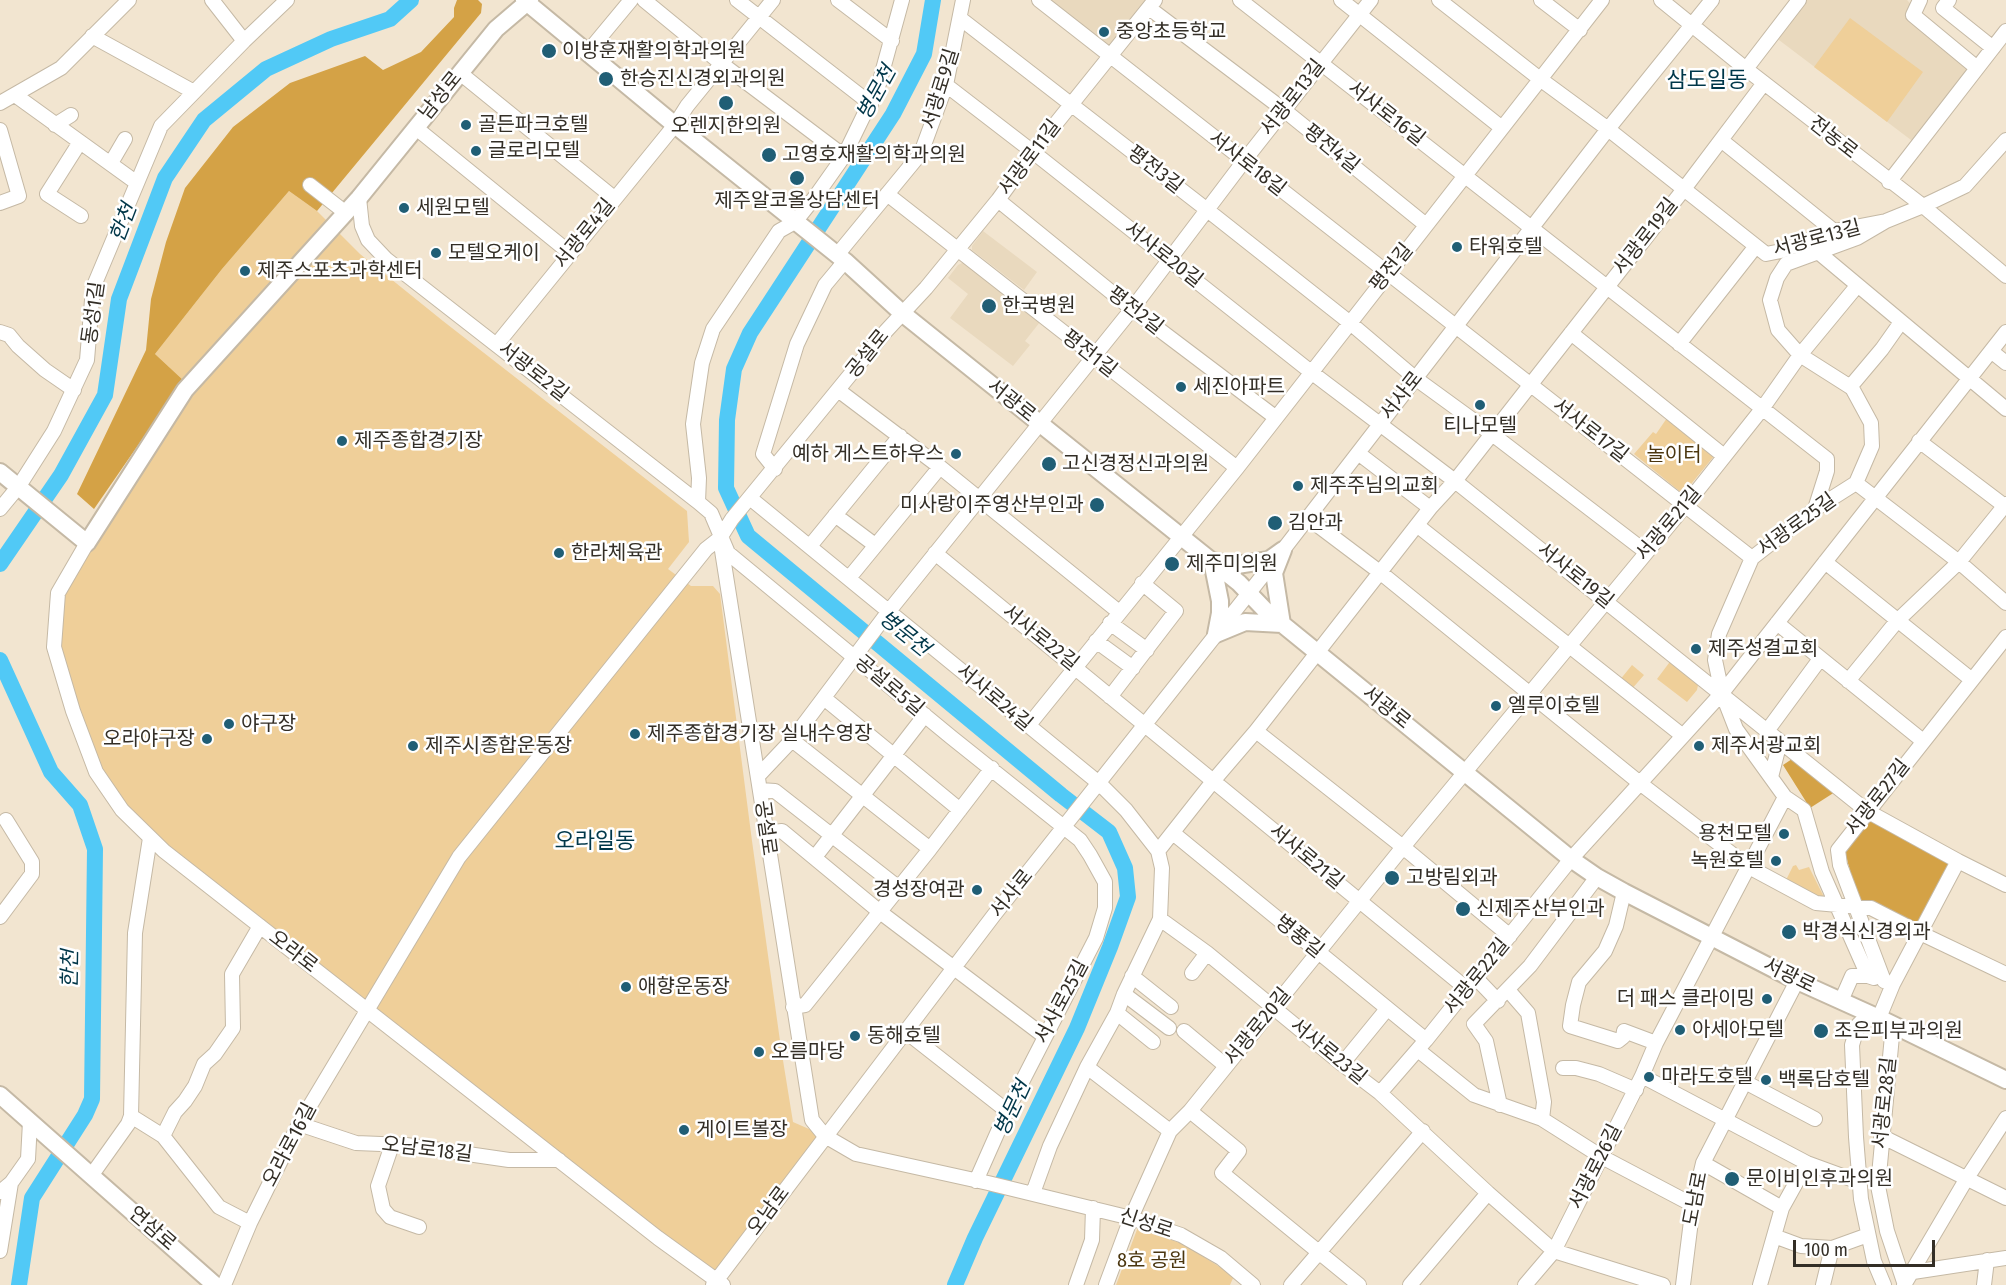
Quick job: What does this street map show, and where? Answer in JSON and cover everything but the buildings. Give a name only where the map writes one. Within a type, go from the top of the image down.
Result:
[{"type":"main road","points":[[527,1],[587,53],[795,222]]},
{"type":"main road","name":"남성로","points":[[87,543],[185,390],[359,198],[496,29],[527,1]]},
{"type":"main road","name":"서광로","points":[[795,222],[1038,424],[1212,561],[1282,624],[1571,859],[1624,892],[1797,981],[2006,1080]]},
{"type":"main road","points":[[0,472],[87,543]]},
{"type":"main road","points":[[1283,550],[1274,573],[1282,624],[1245,622],[1216,634],[1220,601],[1212,561],[1237,565],[1254,563],[1269,560],[1283,550]]},
{"type":"main road","points":[[0,1095],[36,1128]]},
{"type":"main road","name":"연삼로","points":[[36,1128],[215,1285]]},
{"type":"street","points":[[0,103],[61,68],[129,0]]},
{"type":"street","points":[[213,0],[244,41]]},
{"type":"street","name":"동성1길","points":[[0,509],[22,488],[54,431],[87,360],[93,288],[161,126],[287,0]]},
{"type":"street","points":[[587,53],[631,0]]},
{"type":"street","points":[[644,0],[722,64],[844,156]]},
{"type":"street","points":[[737,0],[871,104]]},
{"type":"street","name":"서광로4길","points":[[497,344],[773,0]]},
{"type":"street","points":[[838,0],[892,41]]},
{"type":"street","points":[[698,502],[699,478],[693,424],[702,363],[713,329],[779,231],[795,222],[844,156],[871,104],[892,41],[902,0]]},
{"type":"street","name":"서광로9길","points":[[770,473],[763,454],[797,344],[825,285],[836,254],[921,153],[946,85],[963,0]]},
{"type":"street","name":"서사로18길","points":[[1039,0],[1456,327]]},
{"type":"street","name":"서사로16길","points":[[1240,0],[1827,459],[1827,471],[1815,508]]},
{"type":"street","points":[[1341,0],[1502,128]]},
{"type":"street","name":"서광로13길","points":[[758,776],[792,740],[886,614],[1132,309],[1206,209],[1371,0]]},
{"type":"street","name":"서광로13길","points":[[1439,0],[1766,254],[1783,258],[1834,231],[1886,221],[1923,206],[1965,186],[2006,140]]},
{"type":"street","points":[[1541,0],[1580,30]]},
{"type":"street","name":"평전길","points":[[1028,726],[1237,468],[1602,0]]},
{"type":"street","name":"전농로","points":[[1661,0],[1889,182],[1923,206],[2006,276]]},
{"type":"street","name":"서사로","points":[[825,1136],[954,968],[1308,518],[1608,129],[1712,0]]},
{"type":"street","points":[[1746,69],[1799,0]]},
{"type":"street","points":[[1920,0],[1912,15],[1977,68]]},
{"type":"street","points":[[1949,0],[1943,8],[1993,48]]},
{"type":"street","name":"서광로11길","points":[[902,313],[926,288],[998,201],[1033,152],[1152,4]]},
{"type":"street","name":"평전4길","points":[[1152,4],[1426,225]]},
{"type":"street","name":"평전3길","points":[[961,19],[1349,322],[1415,378],[1492,434]]},
{"type":"street","points":[[1889,182],[2006,31]]},
{"type":"street","points":[[92,36],[194,92]]},
{"type":"street","points":[[460,73],[614,198]]},
{"type":"street","name":"서광로19길","points":[[1158,851],[1318,653],[1430,508],[1492,434],[1764,83]]},
{"type":"street","name":"서사로20길","points":[[946,85],[1380,424]]},
{"type":"street","points":[[15,95],[137,183]]},
{"type":"street","points":[[55,125],[71,116]]},
{"type":"street","points":[[416,128],[570,253]]},
{"type":"street","points":[[0,130],[3,154],[19,196],[0,203]]},
{"type":"street","points":[[111,163],[125,138]]},
{"type":"street","points":[[1721,140],[1834,231]]},
{"type":"street","points":[[80,142],[47,194],[81,216]]},
{"type":"street","points":[[310,186],[346,213]]},
{"type":"street","name":"평전1길","points":[[887,194],[1237,468]]},
{"type":"street","name":"서광로2길","points":[[359,198],[362,226],[368,240],[386,258],[698,502],[711,513],[720,538]]},
{"type":"street","name":"평전2길","points":[[998,201],[1132,309],[1275,417]]},
{"type":"street","points":[[1783,258],[1818,252],[1857,238],[1886,221]]},
{"type":"street","points":[[1679,344],[1756,246]]},
{"type":"street","points":[[1818,252],[2006,409]]},
{"type":"street","name":"서광로25길","points":[[1783,258],[1770,300],[1778,330],[1800,356],[1850,387],[1871,423],[1872,446],[1856,483],[1815,508],[1752,558],[1719,634],[1715,660],[1722,693],[1736,729],[1785,797],[1804,810],[1822,872],[1868,976]]},
{"type":"street","name":"서광로21길","points":[[1466,772],[1605,600],[1685,506],[1857,286]]},
{"type":"street","name":"공설로","points":[[825,1136],[812,1120],[720,538],[732,519],[902,313]]},
{"type":"street","points":[[1850,387],[1901,322]]},
{"type":"street","name":"서사로17길","points":[[1456,327],[1752,558]]},
{"type":"street","points":[[0,332],[9,335],[45,370],[74,390]]},
{"type":"street","name":"서광로22길","points":[[1380,1093],[1472,984],[1571,859],[1722,693],[2006,332]]},
{"type":"street","points":[[1571,333],[1724,456]]},
{"type":"street","points":[[1991,351],[2006,363]]},
{"type":"street","points":[[838,390],[980,499],[1147,650]]},
{"type":"street","name":"서사로19길","points":[[1380,424],[1455,480],[1867,811],[2006,885]]},
{"type":"street","points":[[1492,434],[1646,552]]},
{"type":"street","points":[[810,546],[900,436]]},
{"type":"street","points":[[1848,681],[1897,621],[1959,562],[2006,506],[1919,441]]},
{"type":"street","points":[[1358,453],[1430,508]]},
{"type":"street","points":[[849,578],[940,467]]},
{"type":"street","points":[[1856,483],[1959,562],[2006,603]]},
{"type":"street","name":"서사로24길","points":[[750,498],[849,578],[886,614],[1028,726],[1097,788],[1126,810],[1158,851]]},
{"type":"street","points":[[835,514],[875,545]]},
{"type":"street","points":[[1308,518],[1381,573],[1641,784],[1749,867],[1816,903],[1871,908],[2006,974]]},
{"type":"street","points":[[1418,526],[1683,736]]},
{"type":"street","name":"공설로5길","points":[[720,538],[728,553],[857,654],[925,715],[1067,824]]},
{"type":"street","name":"오라로16길","points":[[224,1285],[250,1223],[299,1124],[459,857],[706,549],[720,538]]},
{"type":"street","name":"오라로","points":[[87,543],[58,593],[54,647],[73,711],[96,772],[122,810],[164,851],[718,1284]]},
{"type":"street","name":"서사로22길","points":[[935,553],[1145,724]]},
{"type":"street","points":[[1825,562],[1972,680]]},
{"type":"street","points":[[1110,697],[1176,611],[1142,583]]},
{"type":"street","points":[[1777,623],[1923,741]]},
{"type":"street","name":"서광로27길","points":[[1888,983],[1840,865],[1838,850],[2006,637]]},
{"type":"street","points":[[1096,641],[1133,668]]},
{"type":"street","points":[[1767,731],[1820,659]]},
{"type":"street","points":[[825,698],[960,810]]},
{"type":"street","points":[[815,857],[925,715]]},
{"type":"street","name":"서사로21길","points":[[1145,724],[1361,902],[1498,1001]]},
{"type":"street","points":[[1256,731],[1403,847],[1510,936]]},
{"type":"street","points":[[792,740],[930,849]]},
{"type":"street","points":[[1771,777],[1780,742]]},
{"type":"street","points":[[793,1007],[805,1005],[992,768]]},
{"type":"street","name":"서광로20길","points":[[1106,1285],[1131,1218],[1170,1131],[1190,1111],[1466,772]]},
{"type":"street","points":[[760,790],[775,791],[899,888]]},
{"type":"street","points":[[1712,937],[1785,797]]},
{"type":"street","points":[[0,917],[32,874],[32,862],[6,820]]},
{"type":"street","name":"서사로25길","points":[[982,1182],[1007,1111],[1096,938],[1105,908],[1105,882],[1080,840],[1067,824]]},
{"type":"street","points":[[765,832],[782,831],[880,912],[1044,1036]]},
{"type":"street","name":"병풍길","points":[[1173,833],[1388,1009],[1474,1095],[1542,1119],[1602,1157],[1693,1205]]},
{"type":"street","points":[[89,1175],[128,1124],[131,1116],[135,933],[150,837]]},
{"type":"street","points":[[1822,872],[1838,850]]},
{"type":"street","points":[[1030,1192],[1087,1067],[1117,1013],[1160,919],[1162,868],[1158,851]]},
{"type":"street","points":[[1884,1285],[1874,1261],[1861,1199],[1852,1046],[1858,1025],[1880,1019],[1888,983],[1920,933],[1958,861]]},
{"type":"street","points":[[1500,1105],[1486,1041],[1474,1024],[1530,966],[1597,877]]},
{"type":"street","points":[[1624,892],[1616,926],[1605,951],[1579,982],[1570,1026],[1618,1041],[1623,1037],[1624,1031],[1656,1043]]},
{"type":"street","name":"서사로23길","points":[[1160,919],[1207,953],[1380,1093],[1554,1251],[1663,1285]]},
{"type":"street","points":[[163,1136],[175,1112],[195,1086],[204,1064],[215,1054],[233,1028],[232,974],[260,926]]},
{"type":"street","name":"서광로26길","points":[[1525,1285],[1554,1251],[1636,1090],[1656,1043],[1712,937]]},
{"type":"street","points":[[1192,973],[1207,953]]},
{"type":"street","points":[[1132,976],[1171,1007]]},
{"type":"street","points":[[1841,1001],[1852,976],[1868,976],[1888,983]]},
{"type":"street","name":"도남로","points":[[1683,1285],[1693,1205],[1703,1163],[1797,981]]},
{"type":"street","points":[[1508,990],[1528,1012],[1544,1102],[1542,1119]]},
{"type":"street","points":[[1124,994],[1169,1028]]},
{"type":"street","points":[[1342,1064],[1388,1009]]},
{"type":"street","points":[[1117,1013],[1154,1042]]},
{"type":"street","name":"서광로28길","points":[[1880,1019],[1881,1136],[1878,1186],[1887,1232],[1905,1285]]},
{"type":"street","points":[[905,1031],[1007,1111]]},
{"type":"street","points":[[1184,1031],[1226,1066]]},
{"type":"street","points":[[1087,1067],[1170,1131]]},
{"type":"street","points":[[1563,1068],[1576,1068],[1599,1074],[1636,1090]]},
{"type":"street","points":[[1642,1076],[1807,1163],[1859,1182]]},
{"type":"street","points":[[1745,1082],[1815,1119]]},
{"type":"street","points":[[1190,1111],[1239,1151],[1222,1173],[1359,1285]]},
{"type":"street","points":[[131,1116],[163,1136],[219,1207],[250,1223]]},
{"type":"street","points":[[1905,1285],[1967,1178],[2006,1118]]},
{"type":"street","name":"오남로18길","points":[[299,1124],[356,1143],[392,1145],[509,1160],[559,1160]]},
{"type":"street","points":[[0,1251],[5,1187],[28,1159],[36,1128]]},
{"type":"street","points":[[1291,1285],[1423,1131]]},
{"type":"street","points":[[825,1136],[856,1154],[982,1182]]},
{"type":"street","name":"오남로","points":[[718,1284],[825,1136]]},
{"type":"street","points":[[1881,1136],[2006,1198]]},
{"type":"street","points":[[392,1145],[378,1186],[383,1209],[390,1216],[418,1227]]},
{"type":"street","points":[[1703,1163],[1782,1208]]},
{"type":"street","points":[[1760,1285],[1782,1208],[1807,1163]]},
{"type":"street","name":"신성로","points":[[982,1182],[1131,1218],[1181,1235],[1221,1258],[1253,1285]]},
{"type":"street","points":[[1410,1285],[1488,1193]]},
{"type":"street","points":[[1076,1285],[1092,1240],[1093,1208]]},
{"type":"street","points":[[1774,1236],[1801,1246],[1832,1248],[1868,1235]]},
{"type":"street","points":[[1823,1285],[1832,1248]]},
{"type":"street","points":[[1913,1272],[2006,1258]]},
{"type":"street","points":[[1984,1285],[1987,1260]]},
{"type":"shaded area","points":[[457,0],[478,0],[482,4],[481,13],[317,211],[289,191],[222,269],[155,354],[183,380],[94,509],[77,494],[146,350],[151,299],[166,242],[185,188],[233,127],[290,83],[365,56],[383,70],[421,52],[454,17]]},
{"type":"shaded area","name":"중앙초등학교","points":[[1039,0],[1155,0],[1109,57]]},
{"type":"shaded area","points":[[1803,0],[1907,0],[1975,71],[1915,143],[1775,37]]},
{"type":"shaded area","name":"한국병원","points":[[983,231],[1037,272],[1024,290],[972,250],[972,246]]},
{"type":"shaded area","name":"한국병원","points":[[964,262],[1040,322],[1025,341],[1030,345],[1013,366],[950,318],[968,294],[948,278],[958,265]]},
{"type":"shaded area","points":[[1792,759],[1835,792],[1810,808],[1783,765]]},
{"type":"shaded area","points":[[1869,819],[1949,863],[1917,927],[1858,900],[1845,852]]},
{"type":"green space","points":[[1850,18],[1923,72],[1887,122],[1814,67]]},
{"type":"green space","name":"제주시종합운동장","points":[[289,191],[317,211],[360,254],[443,321],[687,511],[689,542],[668,569],[691,586],[713,586],[720,594],[752,841],[793,1122],[825,1136],[717,1280],[158,845],[96,772],[54,647],[58,593],[185,390],[183,380],[155,354],[222,269]]},
{"type":"green space","name":"놀이터","points":[[1667,418],[1714,456],[1683,494],[1634,454],[1653,432],[1656,434]]},
{"type":"green space","points":[[1672,659],[1699,680],[1697,690],[1687,702],[1657,679]]},
{"type":"green space","points":[[1632,665],[1644,675],[1631,690],[1619,681]]},
{"type":"green space","points":[[1796,865],[1799,870],[1809,867],[1824,897],[1817,899],[1786,880],[1793,866]]},
{"type":"green space","name":"8호 공원","points":[[1138,1227],[1185,1245],[1234,1276],[1230,1285],[1116,1285]]},
{"type":"waterway","name":"한천","points":[[0,564],[61,475],[105,395],[119,299],[165,178],[204,120],[266,69],[331,39],[390,19],[411,0]]},
{"type":"waterway","name":"병문천","points":[[933,0],[924,54],[893,114],[750,333],[734,369],[727,420],[726,488],[748,536],[1061,795],[1109,832],[1125,868],[1128,897],[1077,1028],[975,1238],[955,1285]]},
{"type":"waterway","name":"한천","points":[[0,660],[51,772],[80,805],[95,849],[92,1099],[85,1115],[32,1198],[19,1285]]},
{"type":"place","name":"중앙초등학교","points":[[1104,32]]},
{"type":"place","name":"이방훈재활의학과의원","points":[[549,51]]},
{"type":"place","name":"한승진신경외과의원","points":[[606,79]]},
{"type":"place","name":"오렌지한의원","points":[[726,103]]},
{"type":"place","name":"골든파크호텔","points":[[466,125]]},
{"type":"place","name":"글로리모텔","points":[[476,151]]},
{"type":"place","name":"고영호재활의학과의원","points":[[769,155]]},
{"type":"place","name":"제주알코올상담센터","points":[[797,178]]},
{"type":"place","name":"세원모텔","points":[[404,208]]},
{"type":"place","name":"타워호텔","points":[[1457,247]]},
{"type":"place","name":"모텔오케이","points":[[436,253]]},
{"type":"place","name":"제주스포츠과학센터","points":[[245,271]]},
{"type":"place","name":"한국병원","points":[[989,306]]},
{"type":"place","name":"세진아파트","points":[[1181,387]]},
{"type":"place","name":"티나모텔","points":[[1480,405]]},
{"type":"place","name":"제주종합경기장","points":[[342,441]]},
{"type":"place","name":"예하 게스트하우스","points":[[956,454]]},
{"type":"place","name":"고신경정신과의원","points":[[1049,464]]},
{"type":"place","name":"제주주님의교회","points":[[1298,486]]},
{"type":"place","name":"미사랑이주영산부인과","points":[[1097,505]]},
{"type":"place","name":"김안과","points":[[1275,523]]},
{"type":"place","name":"한라체육관","points":[[559,553]]},
{"type":"place","name":"제주미의원","points":[[1172,564]]},
{"type":"place","name":"제주성결교회","points":[[1696,649]]},
{"type":"place","name":"엘루이호텔","points":[[1496,706]]},
{"type":"place","name":"야구장","points":[[229,724]]},
{"type":"place","name":"제주종합경기장 실내수영장","points":[[635,734]]},
{"type":"place","name":"오라야구장","points":[[207,739]]},
{"type":"place","name":"제주시종합운동장","points":[[413,746]]},
{"type":"place","name":"제주서광교회","points":[[1699,746]]},
{"type":"place","name":"용천모텔","points":[[1784,834]]},
{"type":"place","name":"녹원호텔","points":[[1776,861]]},
{"type":"place","name":"고방림외과","points":[[1392,878]]},
{"type":"place","name":"경성장여관","points":[[977,890]]},
{"type":"place","name":"신제주산부인과","points":[[1463,909]]},
{"type":"place","name":"박경식신경외과","points":[[1789,932]]},
{"type":"place","name":"애향운동장","points":[[626,987]]},
{"type":"place","name":"더 패스 클라이밍","points":[[1767,999]]},
{"type":"place","name":"아세아모텔","points":[[1680,1030]]},
{"type":"place","name":"조은피부과의원","points":[[1821,1031]]},
{"type":"place","name":"동해호텔","points":[[855,1036]]},
{"type":"place","name":"오름마당","points":[[759,1052]]},
{"type":"place","name":"마라도호텔","points":[[1649,1077]]},
{"type":"place","name":"백록담호텔","points":[[1766,1080]]},
{"type":"place","name":"게이트볼장","points":[[684,1130]]},
{"type":"place","name":"문이비인후과의원","points":[[1732,1179]]},
{"type":"district","name":"삼도일동","points":[[1707,81]]},
{"type":"district","name":"오라일동","points":[[595,842]]}]
